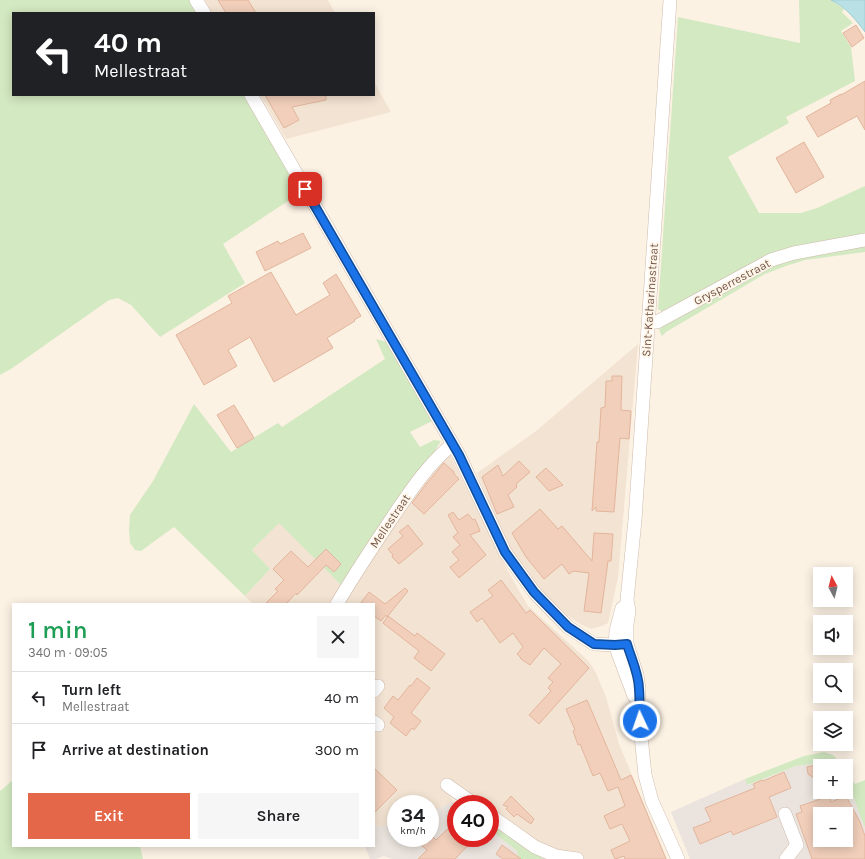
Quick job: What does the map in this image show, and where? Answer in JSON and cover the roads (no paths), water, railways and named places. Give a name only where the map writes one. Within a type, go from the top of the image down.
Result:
[{"type":"street","points":[[196,0],[203,12]]},
{"type":"street","name":"Sint-Katharinastraat","points":[[621,644],[621,610],[627,600],[635,520],[670,0]]},
{"type":"street","points":[[252,96],[453,444],[505,552],[534,592],[568,627],[594,644],[621,644],[638,707],[645,775],[652,801],[678,859]]},
{"type":"street","name":"Grysperrestraat","points":[[649,322],[657,322],[771,260],[794,253],[865,240]]},
{"type":"street","name":"Mellestraat","points":[[339,603],[357,570],[414,486],[439,455],[453,444]]},
{"type":"street","points":[[447,785],[461,795]]},
{"type":"street","points":[[785,814],[797,845],[786,859]]},
{"type":"street","points":[[499,821],[535,847],[556,856],[577,859]]},
{"type":"water","points":[[831,0],[865,0],[865,32],[846,10]]}]
